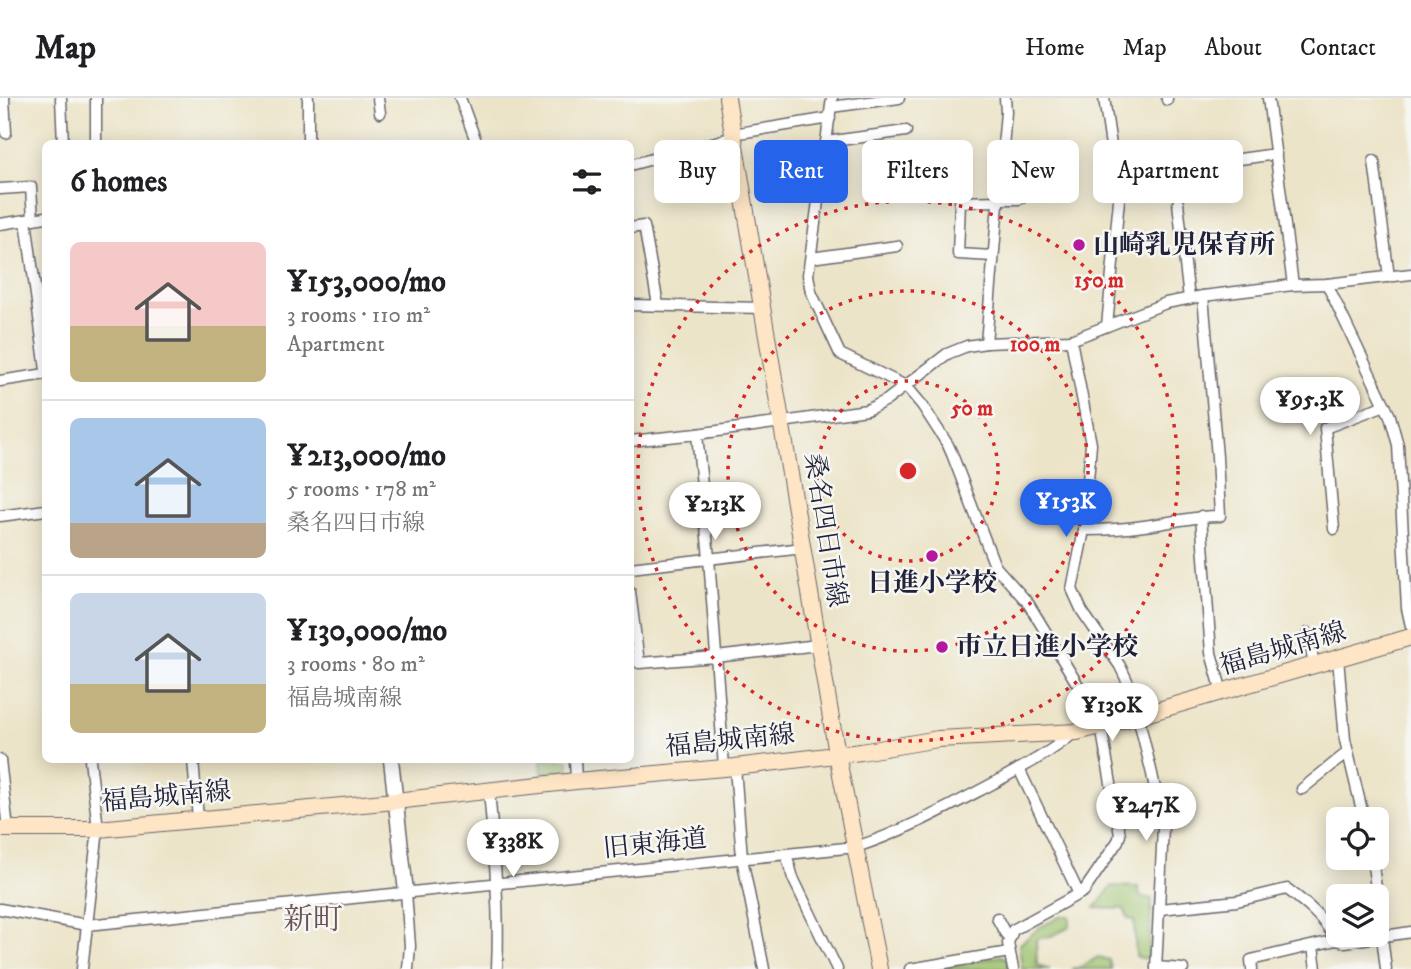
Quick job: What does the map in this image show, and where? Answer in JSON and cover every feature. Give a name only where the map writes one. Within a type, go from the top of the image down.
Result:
[{"type":"main road","name":"桑名四日市線","points":[[730,98],[733,135],[818,646],[879,969]]},
{"type":"main road","name":"福島城南線","points":[[4,829],[98,829],[729,767],[938,739],[1077,732],[1411,637]]},
{"type":"street","points":[[4,98],[6,133]]},
{"type":"street","points":[[61,98],[63,140]]},
{"type":"street","points":[[96,98],[96,140]]},
{"type":"street","points":[[308,98],[308,140]]},
{"type":"street","points":[[378,98],[380,113]]},
{"type":"street","points":[[460,98],[476,140]]},
{"type":"street","points":[[634,164],[831,108],[899,98]]},
{"type":"street","points":[[1003,140],[1005,98]]},
{"type":"street","points":[[1104,98],[1119,200],[1107,326]]},
{"type":"street","points":[[1268,98],[1293,285]]},
{"type":"street","points":[[826,140],[831,108]]},
{"type":"street","points":[[841,140],[906,131]]},
{"type":"street","points":[[1243,159],[1276,154]]},
{"type":"street","points":[[1374,161],[1389,277]]},
{"type":"street","points":[[0,189],[31,187],[29,219],[41,305]]},
{"type":"street","points":[[987,201],[960,202],[958,254],[993,256]]},
{"type":"street","points":[[818,203],[808,275],[811,292],[840,354],[906,386],[922,405],[948,445],[995,566],[1028,603],[1101,726],[1120,835],[1118,841],[1084,891],[1013,930],[1009,952],[1013,969]]},
{"type":"street","points":[[986,343],[998,203]]},
{"type":"street","points":[[1178,203],[1189,299]]},
{"type":"street","points":[[0,224],[42,217]]},
{"type":"street","points":[[634,227],[644,226],[658,305]]},
{"type":"street","points":[[811,258],[897,246]]},
{"type":"street","points":[[634,442],[867,410],[906,386],[947,354],[967,346],[1071,340],[1166,303],[1293,285],[1327,284],[1411,274]]},
{"type":"street","points":[[1327,284],[1390,416],[1398,445],[1411,626]]},
{"type":"street","points":[[1084,530],[1132,528],[1201,516],[1220,516],[1203,296]]},
{"type":"street","points":[[634,305],[762,309]]},
{"type":"street","points":[[1071,340],[1091,444],[1084,530],[1072,589],[1082,611],[1120,666],[1132,691],[1163,827],[1156,968],[1183,969]]},
{"type":"street","points":[[0,381],[42,373]]},
{"type":"street","points":[[1334,529],[1325,428],[1385,405]]},
{"type":"street","points":[[698,434],[716,657],[729,767],[742,858],[764,969]]},
{"type":"street","points":[[1398,445],[1411,446]]},
{"type":"street","points":[[0,516],[42,511]]},
{"type":"street","points":[[1201,516],[1211,653],[1222,692]]},
{"type":"street","points":[[634,567],[803,548]]},
{"type":"street","points":[[634,624],[639,663],[818,646]]},
{"type":"street","points":[[1308,633],[1314,665]]},
{"type":"street","points":[[1338,658],[1345,740],[1361,807]]},
{"type":"street","name":"旧東海道","points":[[0,909],[87,925],[856,847],[883,839],[967,797],[1053,750],[1077,732]]},
{"type":"street","points":[[1303,789],[1348,752]]},
{"type":"street","points":[[0,760],[4,829]]},
{"type":"street","points":[[82,969],[98,829],[90,763]]},
{"type":"street","points":[[193,763],[198,819]]},
{"type":"street","points":[[391,763],[406,892],[410,946],[408,969]]},
{"type":"street","points":[[575,763],[576,781]]},
{"type":"street","points":[[1019,769],[1079,894]]},
{"type":"street","points":[[489,790],[497,883],[497,969]]},
{"type":"street","points":[[786,854],[793,878],[837,969]]},
{"type":"street","points":[[1160,909],[1237,901],[1287,889],[1313,909],[1326,926]]},
{"type":"street","points":[[997,918],[1010,938]]},
{"type":"street","points":[[1389,935],[1411,932]]},
{"type":"street","points":[[1252,969],[1251,960],[1326,943]]},
{"type":"street","points":[[1313,946],[1316,969]]},
{"type":"street","points":[[1384,947],[1386,969]]},
{"type":"street","points":[[910,969],[1009,952]]},
{"type":"green space","points":[[541,763],[568,763],[569,771],[542,773]]},
{"type":"green space","points":[[1112,886],[1138,887],[1140,896],[1152,899],[1148,958],[1136,956],[1134,920],[1129,919],[1124,909],[1095,908]]},
{"type":"green space","points":[[1062,916],[1070,916],[1070,927],[1051,936],[1036,939],[1037,965],[1050,969],[1022,969],[1019,945],[1040,927]]},
{"type":"green space","points":[[1001,956],[1007,959],[1009,969],[932,969]]},
{"type":"green space","points":[[1098,957],[1109,960],[1111,969],[1071,969],[1081,967]]},
{"type":"place","name":"山崎乳児保育所","points":[[1079,245]]},
{"type":"place","name":"日進小学校","points":[[932,556]]},
{"type":"place","name":"市立日進小学校","points":[[942,647]]},
{"type":"district","name":"新町","points":[[313,920]]}]
